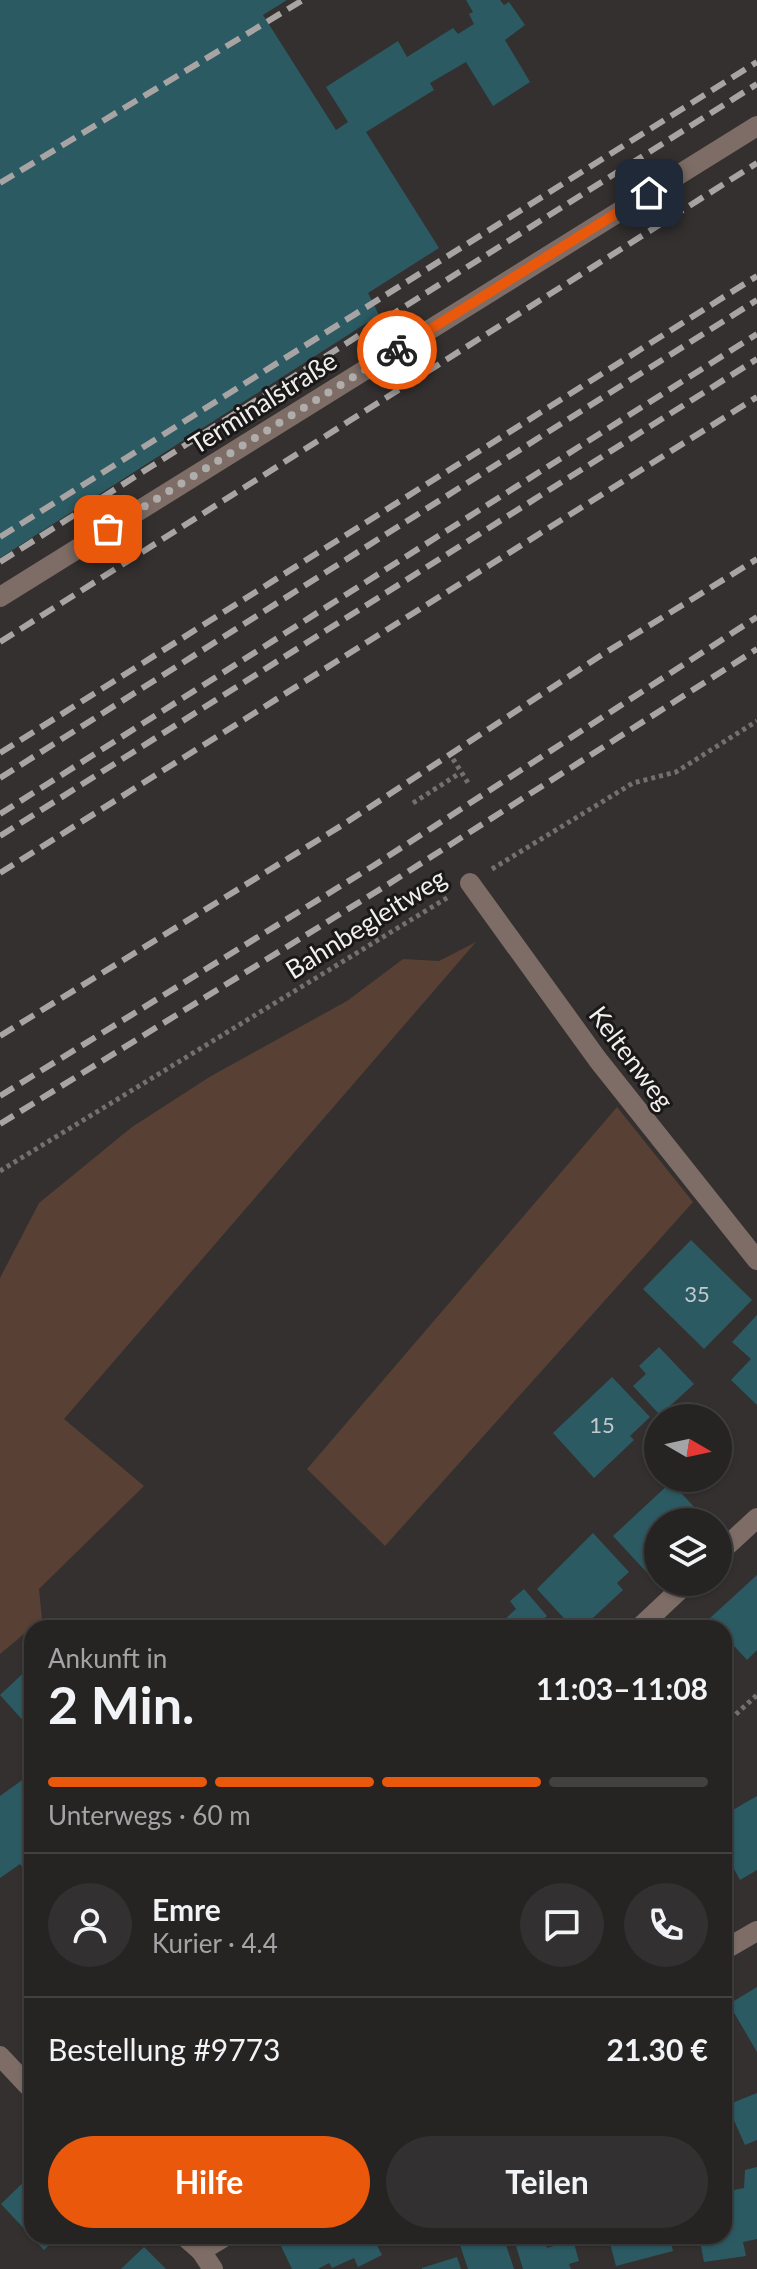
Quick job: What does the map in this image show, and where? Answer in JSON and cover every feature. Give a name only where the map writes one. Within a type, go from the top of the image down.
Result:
[{"type":"street","name":"Terminalstraße","points":[[0,597],[757,126]]},
{"type":"street","name":"Keltenweg","points":[[470,883],[598,1060],[757,1260]]},
{"type":"street","points":[[732,1541],[757,1518]]},
{"type":"street","points":[[648,1620],[673,1596]]},
{"type":"street","points":[[732,1945],[757,1931]]},
{"type":"street","points":[[0,2056],[24,2082]]},
{"type":"street","points":[[193,2244],[213,2269]]},
{"type":"street","points":[[201,2251],[213,2244]]},
{"type":"path","name":"Bahnbegleitweg","points":[[0,1171],[392,934],[633,783],[676,772],[757,721]]},
{"type":"path","points":[[453,759],[470,786]]},
{"type":"path","points":[[413,803],[460,773]]},
{"type":"path","points":[[732,1718],[757,1695]]},
{"type":"shaded area","points":[[476,942],[64,1419],[144,1486],[39,1589],[42,1619],[24,1620],[24,1634],[0,1654],[0,1278],[39,1203],[132,1127],[211,1076],[347,1001],[403,959],[439,961]]},
{"type":"shaded area","points":[[617,1107],[693,1202],[385,1546],[307,1469]]},
{"type":"building","points":[[0,0],[287,0],[263,15],[336,130],[348,122],[326,87],[398,41],[407,57],[453,28],[458,34],[474,24],[469,14],[473,12],[466,0],[500,0],[504,5],[509,2],[525,25],[505,40],[530,82],[493,106],[466,62],[430,83],[434,90],[366,132],[439,248],[368,293],[379,315],[0,558]]},
{"type":"building","points":[[691,1240],[752,1300],[704,1349],[643,1289]]},
{"type":"building","points":[[757,1315],[757,1405],[731,1380],[751,1359],[732,1342]]},
{"type":"building","points":[[659,1347],[694,1384],[672,1404],[650,1404],[633,1386],[646,1374],[639,1366]]},
{"type":"building","points":[[612,1377],[644,1411],[644,1423],[630,1436],[634,1440],[594,1478],[553,1433]]},
{"type":"building","points":[[660,1492],[680,1492],[695,1508],[644,1508],[644,1569],[613,1536]]},
{"type":"building","points":[[593,1533],[629,1572],[617,1583],[623,1590],[591,1620],[566,1620],[537,1589]]},
{"type":"building","points":[[757,1575],[757,1650],[747,1660],[732,1644],[732,1620],[709,1619]]},
{"type":"building","points":[[524,1589],[547,1616],[542,1620],[504,1620],[516,1609],[510,1601]]},
{"type":"building","points":[[24,1672],[24,1722],[0,1695]]},
{"type":"building","points":[[24,1779],[24,1869],[20,1864],[0,1878],[0,1796]]},
{"type":"building","points":[[757,1796],[757,1870],[740,1880],[732,1870],[732,1810]]},
{"type":"building","points":[[757,1987],[757,2052],[732,2009],[732,2002]]},
{"type":"building","points":[[757,2093],[757,2140],[745,2145],[732,2116],[732,2103]]},
{"type":"building","points":[[757,2167],[757,2239],[743,2242],[746,2256],[704,2262],[701,2244],[732,2244],[732,2190],[744,2188],[745,2170]]},
{"type":"building","points":[[24,2182],[24,2229],[1,2204]]},
{"type":"building","points":[[280,2244],[376,2244],[382,2255],[358,2267],[354,2258],[332,2268],[329,2263],[318,2269],[292,2269]]},
{"type":"building","points":[[506,2244],[514,2269],[468,2269],[460,2245]]},
{"type":"building","points":[[515,2244],[546,2244],[547,2248],[574,2244],[579,2261],[569,2264],[571,2269],[523,2269]]},
{"type":"building","points":[[610,2244],[671,2244],[673,2251],[616,2266]]},
{"type":"building","points":[[144,2247],[166,2269],[121,2269]]},
{"type":"building","points":[[457,2257],[461,2269],[422,2269],[422,2268]]},
{"type":"railway","points":[[0,183],[303,0]]},
{"type":"railway","points":[[0,537],[757,62]]},
{"type":"railway","points":[[0,562],[757,84]]},
{"type":"railway","points":[[0,642],[757,163]]},
{"type":"railway","points":[[0,753],[757,276]]},
{"type":"railway","points":[[0,778],[757,300]]},
{"type":"railway","points":[[0,814],[757,334]]},
{"type":"railway","points":[[0,836],[757,359]]},
{"type":"railway","points":[[0,873],[757,397]]},
{"type":"railway","points":[[0,1036],[344,824],[600,656],[757,559]]},
{"type":"railway","points":[[0,1096],[373,866],[757,617]]},
{"type":"railway","points":[[0,1124],[387,885],[757,649]]},
{"type":"way so far","points":[[108,529],[397,350]]},
{"type":"route","points":[[397,350],[649,193]]}]
